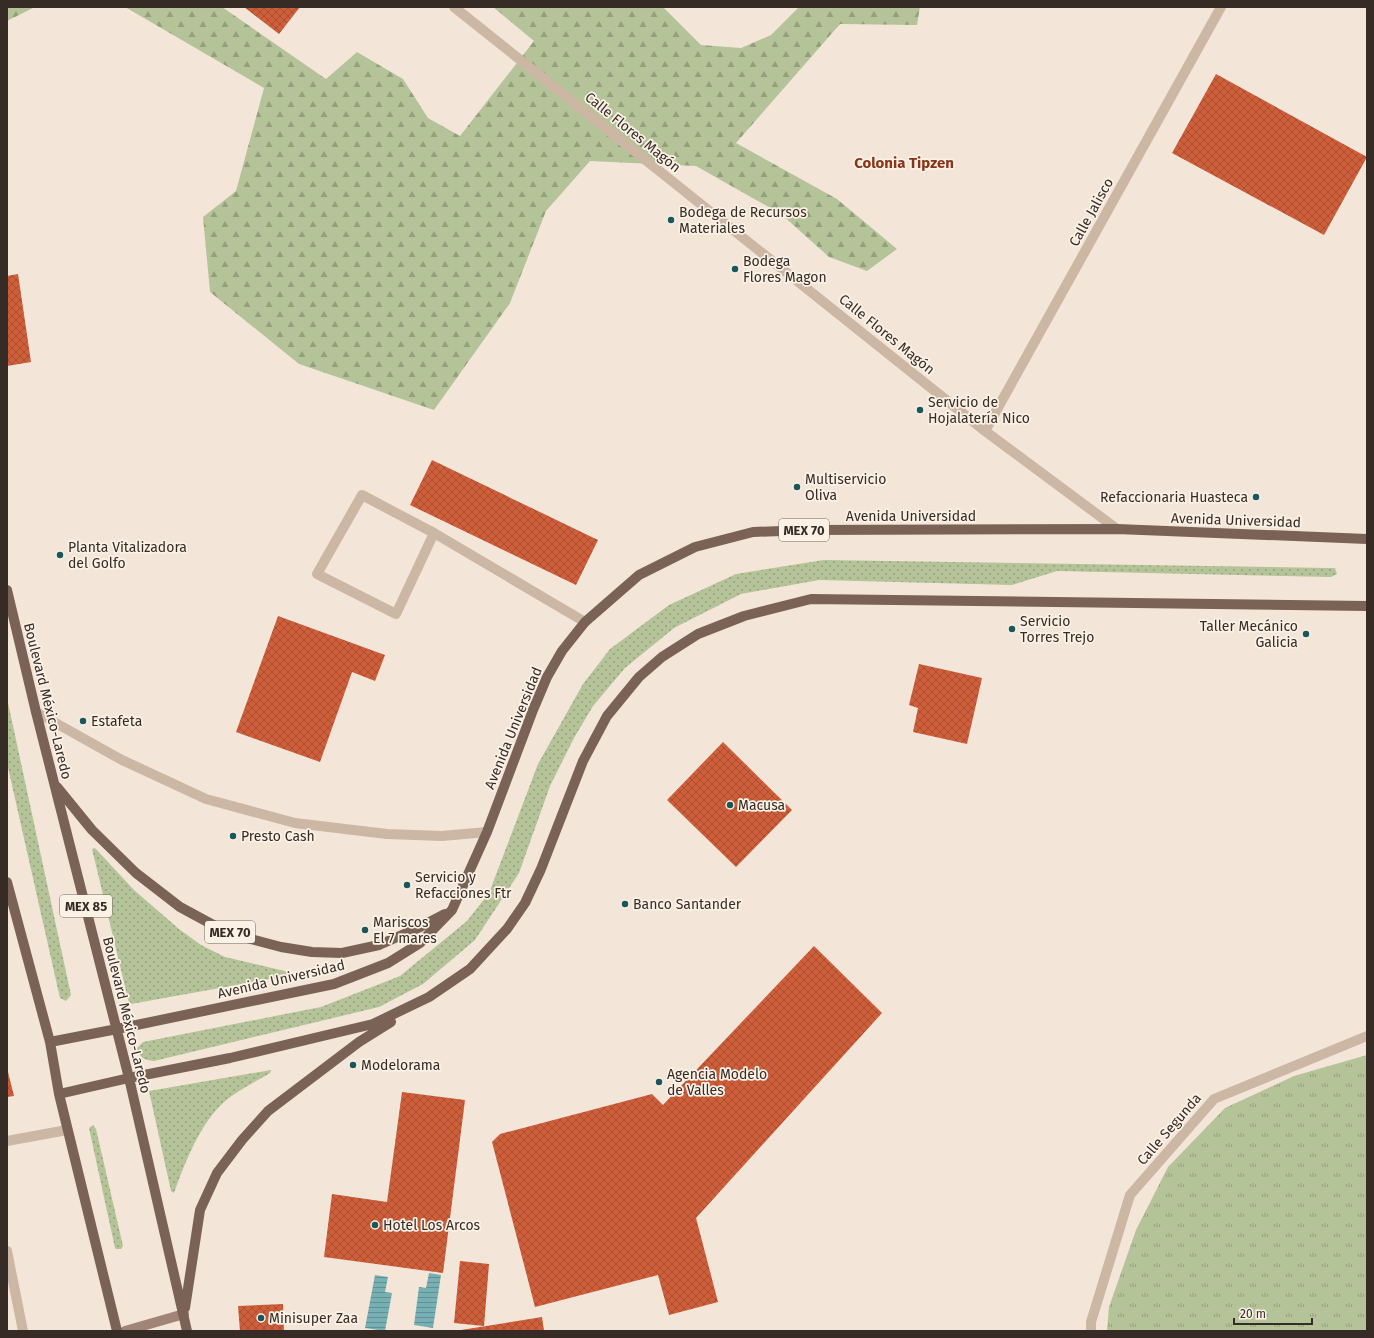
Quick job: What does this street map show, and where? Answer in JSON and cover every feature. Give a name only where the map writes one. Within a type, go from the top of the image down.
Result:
[{"type":"main road","name":"Avenida Universidad","points":[[50,1042],[334,984],[388,963],[420,943],[452,910],[487,832],[532,710],[547,677],[562,651],[585,622],[639,574],[695,547],[753,532],[808,530],[1117,529],[1367,539]]},
{"type":"main road","name":"Boulevard México-Laredo","points":[[7,590],[36,712],[129,1078],[187,1331]]},
{"type":"main road","points":[[184,1314],[200,1210],[218,1173],[242,1140],[268,1111],[359,1042],[470,969],[507,929],[525,903],[541,869],[583,761],[607,716],[639,677],[662,656],[698,634],[744,616],[811,599],[1367,606]]},
{"type":"main road","name":"MEX 70","points":[[54,783],[92,830],[136,873],[180,907],[217,927],[247,938],[281,947],[312,952],[342,953],[379,945],[418,928],[452,910]]},
{"type":"main road","points":[[8,889],[50,1042],[67,1130],[117,1331]]},
{"type":"main road","points":[[59,1094],[129,1078],[230,1058],[373,1024],[429,997]]},
{"type":"street","name":"Calle Flores Magón","points":[[454,7],[985,431],[1117,529]]},
{"type":"street","name":"Calle Jalisco","points":[[985,431],[1221,7]]},
{"type":"street","points":[[434,534],[396,614],[317,574],[362,495],[434,534],[585,622]]},
{"type":"street","points":[[36,712],[122,760],[206,799],[295,823],[387,834],[442,836],[487,832]]},
{"type":"street","name":"Calle Segunda","points":[[1091,1331],[1091,1322],[1130,1196],[1214,1099],[1367,1036]]},
{"type":"street","points":[[7,1141],[67,1130]]},
{"type":"street","points":[[7,1251],[23,1331]]},
{"type":"street","points":[[125,1331],[184,1314]]},
{"type":"green space","points":[[7,7],[35,7],[7,21]]},
{"type":"green space","points":[[125,7],[222,7],[326,79],[357,52],[403,79],[428,118],[460,136],[534,41],[493,7],[663,7],[701,45],[741,48],[771,35],[799,7],[920,7],[917,25],[840,24],[736,143],[837,199],[897,249],[867,271],[829,257],[781,214],[696,166],[590,161],[546,211],[510,303],[434,410],[299,364],[210,292],[203,217],[236,191],[264,88]]},
{"type":"green space","points":[[824,560],[1335,568],[1337,574],[1331,577],[1057,571],[1012,585],[819,580],[741,594],[674,628],[625,668],[593,706],[574,738],[550,786],[519,873],[475,940],[423,984],[379,1007],[154,1061],[145,1059],[140,1055],[136,1049],[143,1042],[321,1007],[400,976],[467,921],[489,893],[538,764],[583,684],[610,649],[669,605],[736,574]]},
{"type":"green space","points":[[7,698],[71,995],[66,1001],[60,998],[7,763]]},
{"type":"green space","points":[[95,848],[134,890],[179,929],[201,945],[225,957],[297,974],[131,1004],[129,1003],[92,849]]},
{"type":"green space","points":[[1367,1055],[1367,1331],[1107,1331],[1109,1307],[1136,1230],[1168,1167],[1225,1108],[1294,1076]]},
{"type":"green space","points":[[271,1070],[270,1073],[230,1097],[211,1116],[192,1148],[174,1193],[171,1191],[149,1091]]},
{"type":"green space","points":[[93,1125],[96,1129],[123,1246],[121,1249],[115,1248],[89,1128]]},
{"type":"water","points":[[429,1273],[441,1275],[433,1328],[414,1325],[419,1287],[426,1288]]},
{"type":"water","points":[[375,1275],[388,1277],[385,1292],[392,1293],[385,1331],[365,1328]]},
{"type":"building","points":[[244,7],[300,7],[279,34]]},
{"type":"building","points":[[1216,74],[1367,157],[1324,235],[1172,153]]},
{"type":"building","points":[[18,274],[31,362],[7,366],[7,276]]},
{"type":"building","points":[[432,460],[598,540],[576,585],[410,505]]},
{"type":"building","points":[[278,616],[385,655],[375,681],[352,672],[320,762],[236,732]]},
{"type":"building","points":[[919,664],[982,678],[967,744],[913,732],[918,708],[909,705]]},
{"type":"building","name":"Macusa","points":[[723,742],[792,810],[736,867],[667,800]]},
{"type":"building","points":[[814,946],[882,1013],[696,1218],[718,1302],[669,1315],[658,1275],[535,1307],[492,1142],[500,1134],[652,1094],[663,1105]]},
{"type":"building","points":[[7,1068],[14,1096],[7,1097]]},
{"type":"building","points":[[402,1092],[465,1100],[443,1273],[324,1257],[332,1194],[387,1202]]},
{"type":"building","points":[[460,1261],[489,1264],[484,1326],[454,1323]]},
{"type":"building","name":"Minisuper Zaa","points":[[283,1304],[284,1331],[240,1331],[238,1306]]},
{"type":"building","points":[[542,1317],[544,1331],[461,1331],[461,1330]]},
{"type":"place","name":"Bodega de Recursos Materiales","points":[[671,220]]},
{"type":"place","name":"Bodega Flores Magon","points":[[735,269]]},
{"type":"place","name":"Servicio de Hojalatería Nico","points":[[920,410]]},
{"type":"place","name":"Multiservicio Oliva","points":[[797,487]]},
{"type":"place","name":"Refaccionaria Huasteca","points":[[1256,497]]},
{"type":"place","name":"Planta Vitalizadora del Golfo","points":[[60,555]]},
{"type":"place","name":"Servicio Torres Trejo","points":[[1012,629]]},
{"type":"place","name":"Taller Mecánico Galicia","points":[[1306,634]]},
{"type":"place","name":"Estafeta","points":[[83,721]]},
{"type":"place","name":"Macusa","points":[[730,805]]},
{"type":"place","name":"Presto Cash","points":[[233,836]]},
{"type":"place","name":"Servicio y Refacciones Ftr","points":[[407,885]]},
{"type":"place","name":"Banco Santander","points":[[625,904]]},
{"type":"place","name":"Mariscos El 7 mares","points":[[365,930]]},
{"type":"place","name":"Modelorama","points":[[353,1065]]},
{"type":"place","name":"Agencia Modelo de Valles","points":[[659,1082]]},
{"type":"place","name":"Hotel Los Arcos","points":[[375,1225]]},
{"type":"place","name":"Minisuper Zaa","points":[[261,1318]]},
{"type":"district","name":"Colonia Tipzen","points":[[904,163]]}]
